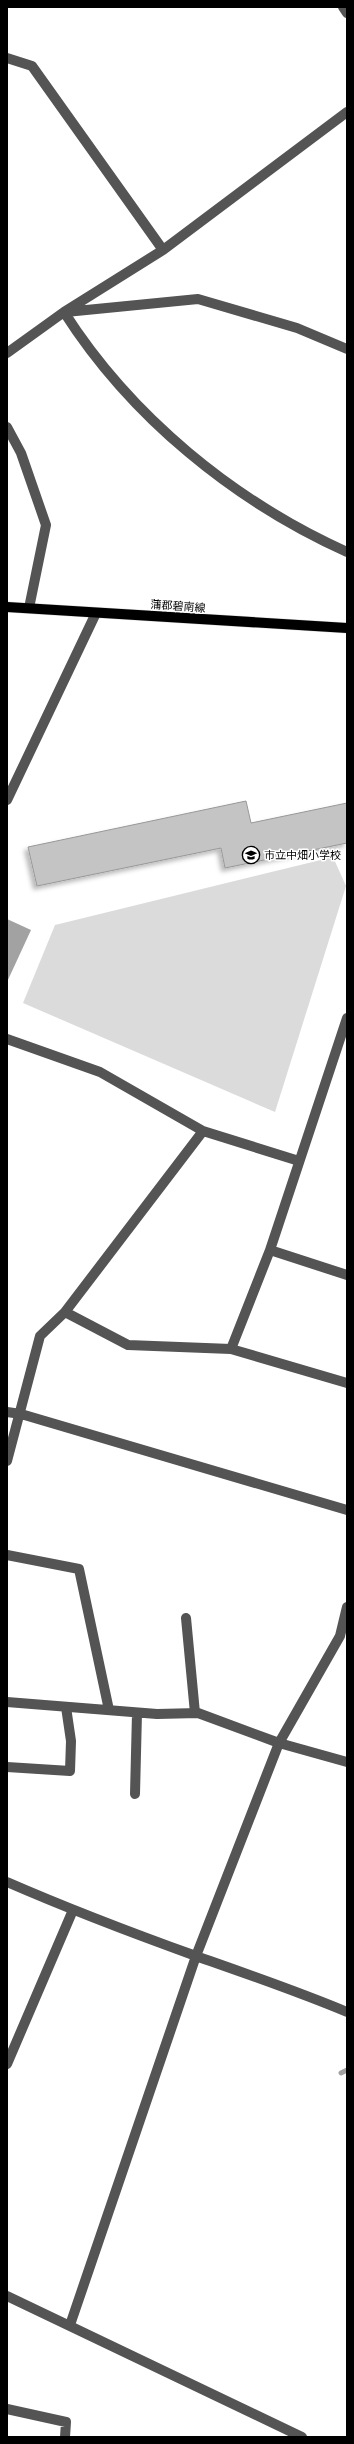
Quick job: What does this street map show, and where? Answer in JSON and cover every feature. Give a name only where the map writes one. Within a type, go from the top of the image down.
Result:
[{"type":"main road","name":"蒲郡碧南線","points":[[7,607],[347,628]]},
{"type":"street","points":[[344,7],[347,13]]},
{"type":"street","points":[[7,58],[32,66],[163,250]]},
{"type":"street","points":[[7,353],[64,312],[163,250],[347,112]]},
{"type":"street","points":[[64,312],[198,299],[297,328],[347,349]]},
{"type":"street","points":[[64,312],[85,346],[152,421],[218,476],[270,512],[347,552]]},
{"type":"street","points":[[7,428],[21,454],[46,525],[29,608]]},
{"type":"street","points":[[7,800],[96,613]]},
{"type":"street","points":[[231,1349],[270,1250],[347,1018]]},
{"type":"street","points":[[7,1039],[100,1072],[203,1131],[299,1161]]},
{"type":"street","points":[[7,1461],[21,1414],[40,1336],[65,1312],[203,1131]]},
{"type":"street","points":[[270,1250],[347,1275]]},
{"type":"street","points":[[65,1312],[128,1345],[231,1349],[347,1383]]},
{"type":"street","points":[[7,1412],[21,1414],[347,1510]]},
{"type":"street","points":[[7,1555],[79,1569],[108,1710]]},
{"type":"street","points":[[70,2325],[196,1956],[279,1743],[343,1638],[347,1607]]},
{"type":"street","points":[[186,1618],[195,1713]]},
{"type":"street","points":[[7,1702],[137,1713],[195,1713],[279,1743],[347,1762]]},
{"type":"street","points":[[7,1767],[70,1771],[71,1741],[66,1707]]},
{"type":"street","points":[[135,1794],[137,1713]]},
{"type":"street","points":[[7,1882],[73,1910],[196,1956],[288,1987],[347,2012]]},
{"type":"street","points":[[8,2059],[73,1910]]},
{"type":"street","points":[[7,2296],[302,2437]]},
{"type":"street","points":[[7,2409],[66,2422],[65,2437]]},
{"type":"shaded area","points":[[333,857],[346,886],[275,1112],[23,1003],[55,925]]},
{"type":"shaded area","points":[[7,919],[31,930],[7,982]]},
{"type":"building","points":[[246,801],[251,823],[347,803],[347,843],[225,868],[221,848],[37,886],[28,847]]},
{"type":"waterway","points":[[341,2073],[347,2070]]},
{"type":"place","name":"市立中畑小学校","points":[[251,855]]}]
